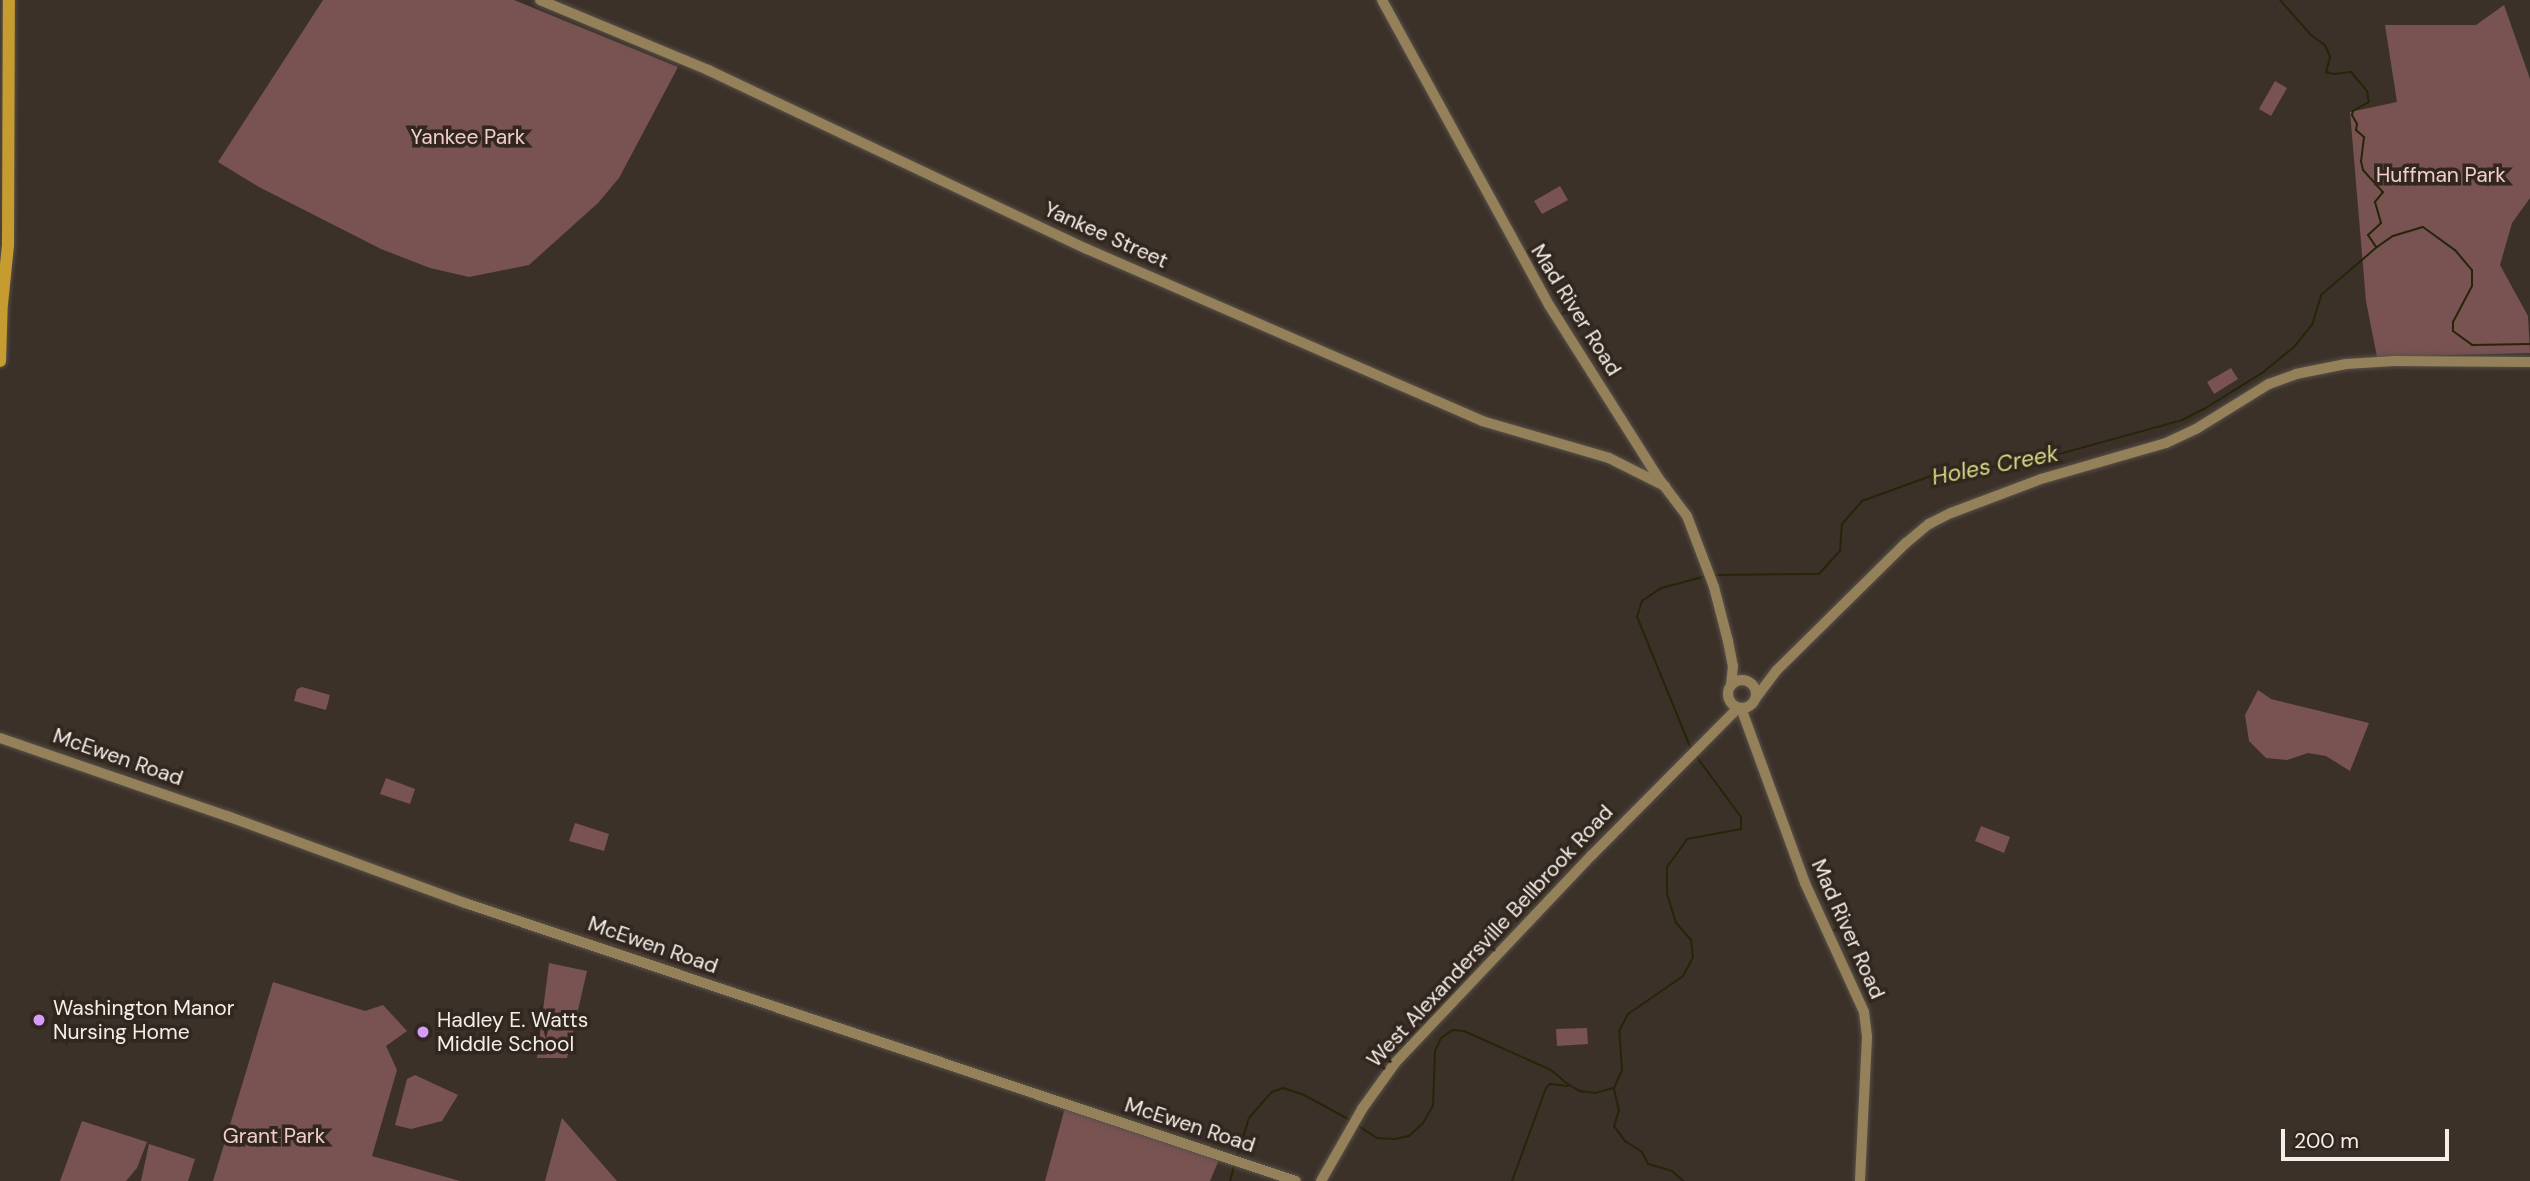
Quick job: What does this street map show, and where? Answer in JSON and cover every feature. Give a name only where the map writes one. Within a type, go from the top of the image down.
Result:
[{"type":"highway","points":[[2,304],[8,245],[9,0]]},
{"type":"highway","points":[[0,214],[0,361]]},
{"type":"street","name":"Yankee Street","points":[[540,0],[708,70],[1057,235],[1470,416],[1514,433],[1609,458],[1665,486]]},
{"type":"street","name":"Mad River Road","points":[[1382,0],[1521,258],[1665,486],[1687,516],[1714,587],[1733,666],[1731,685]]},
{"type":"street","points":[[1753,702],[1777,670],[1906,543],[1929,524],[1951,513],[2041,479],[2178,438],[2269,384],[2296,374],[2346,364],[2394,360],[2530,362]]},
{"type":"street","name":"Mad River Road","points":[[1728,641],[1748,681]]},
{"type":"street","points":[[1731,685],[1738,680],[1748,681],[1777,670]]},
{"type":"street","points":[[1748,681],[1756,691],[1753,702]]},
{"type":"street","name":"West Alexandersville Bellbrook Road","points":[[1710,735],[1728,698],[1731,685]]},
{"type":"street","points":[[1728,698],[1739,708]]},
{"type":"street","name":"Mad River Road","points":[[1753,702],[1755,741]]},
{"type":"street","name":"West Alexandersville Bellbrook Road","points":[[1321,1181],[1362,1110],[1395,1063],[1680,764],[1739,708],[1753,702]]},
{"type":"street","name":"Mad River Road","points":[[1739,708],[1755,741],[1773,802],[1805,883],[1864,1013],[1867,1037],[1860,1181]]},
{"type":"street","name":"McEwen Road","points":[[0,738],[228,816],[465,903],[1296,1181]]},
{"type":"green space","name":"Yankee Park","points":[[323,0],[514,0],[678,67],[619,178],[598,203],[529,265],[469,277],[430,268],[381,249],[259,187],[218,162]]},
{"type":"green space","name":"Huffman Park","points":[[2504,5],[2530,79],[2530,198],[2512,223],[2500,265],[2528,316],[2530,353],[2377,357],[2366,301],[2350,112],[2397,102],[2385,25],[2476,25]]},
{"type":"green space","points":[[2275,81],[2287,88],[2271,116],[2259,109]]},
{"type":"green space","points":[[1560,186],[1568,200],[1542,214],[1534,201]]},
{"type":"green space","points":[[2231,368],[2238,379],[2214,394],[2207,382]]},
{"type":"green space","points":[[302,687],[330,695],[326,710],[294,701],[297,689]]},
{"type":"green space","points":[[2258,690],[2271,699],[2369,723],[2350,771],[2326,756],[2308,753],[2287,760],[2266,758],[2249,741],[2245,715]]},
{"type":"green space","points":[[386,778],[415,789],[410,804],[380,794]]},
{"type":"green space","points":[[575,823],[609,834],[604,851],[569,841]]},
{"type":"green space","points":[[1981,826],[2010,837],[2004,853],[1975,841]]},
{"type":"green space","points":[[549,963],[587,971],[567,1058],[537,1058]]},
{"type":"green space","name":"Grant Park","points":[[273,982],[365,1011],[383,1005],[407,1031],[386,1046],[397,1070],[372,1156],[460,1181],[213,1181]]},
{"type":"green space","points":[[1587,1028],[1588,1044],[1557,1046],[1556,1029]]},
{"type":"green space","points":[[415,1075],[458,1095],[442,1121],[411,1129],[395,1125],[407,1079]]},
{"type":"green space","points":[[1066,1104],[1221,1155],[1210,1181],[1045,1181]]},
{"type":"green space","points":[[562,1118],[617,1181],[545,1181]]},
{"type":"green space","points":[[82,1121],[147,1142],[137,1168],[126,1181],[60,1181]]},
{"type":"green space","points":[[149,1144],[195,1159],[188,1181],[141,1181]]},
{"type":"waterway","points":[[2280,0],[2311,35],[2325,45],[2330,57],[2326,72],[2351,72],[2367,91],[2369,102],[2353,111],[2352,115],[2357,124],[2356,130],[2364,137],[2361,161],[2363,170],[2383,192],[2375,202],[2381,223],[2368,235],[2376,247]]},
{"type":"waterway","name":"Holes Creek","points":[[1715,575],[1819,574],[1840,551],[1842,524],[1862,501],[1947,470],[2019,465],[2182,420],[2262,373],[2294,347],[2312,325],[2321,295],[2393,236],[2423,227],[2455,250],[2472,270],[2472,286],[2453,322],[2453,331],[2472,345],[2530,344]]},
{"type":"waterway","name":"Holes Creek","points":[[1691,749],[1637,617],[1642,601],[1661,588],[1706,576]]},
{"type":"waterway","name":"Holes Creek","points":[[1357,1125],[1377,1138],[1395,1139],[1409,1136],[1423,1123],[1433,1106],[1435,1051],[1441,1038],[1453,1030],[1464,1031],[1551,1070],[1580,1091],[1595,1093],[1614,1088],[1622,1070],[1619,1031],[1628,1014],[1683,976],[1693,957],[1691,940],[1676,923],[1667,894],[1667,867],[1687,839],[1741,829],[1741,817],[1696,756]]},
{"type":"waterway","points":[[1512,1181],[1546,1088],[1550,1084],[1568,1086]]},
{"type":"waterway","points":[[1237,1157],[1249,1118],[1272,1092],[1283,1088],[1302,1094],[1350,1120]]},
{"type":"waterway","points":[[1614,1089],[1619,1110],[1614,1126],[1625,1141],[1642,1152],[1648,1164],[1672,1171],[1683,1181]]},
{"type":"waterway","points":[[1230,1181],[1234,1166]]},
{"type":"place","name":"Washington Manor Nursing Home","points":[[39,1020]]},
{"type":"place","name":"Hadley E. Watts Middle School","points":[[423,1032]]}]
